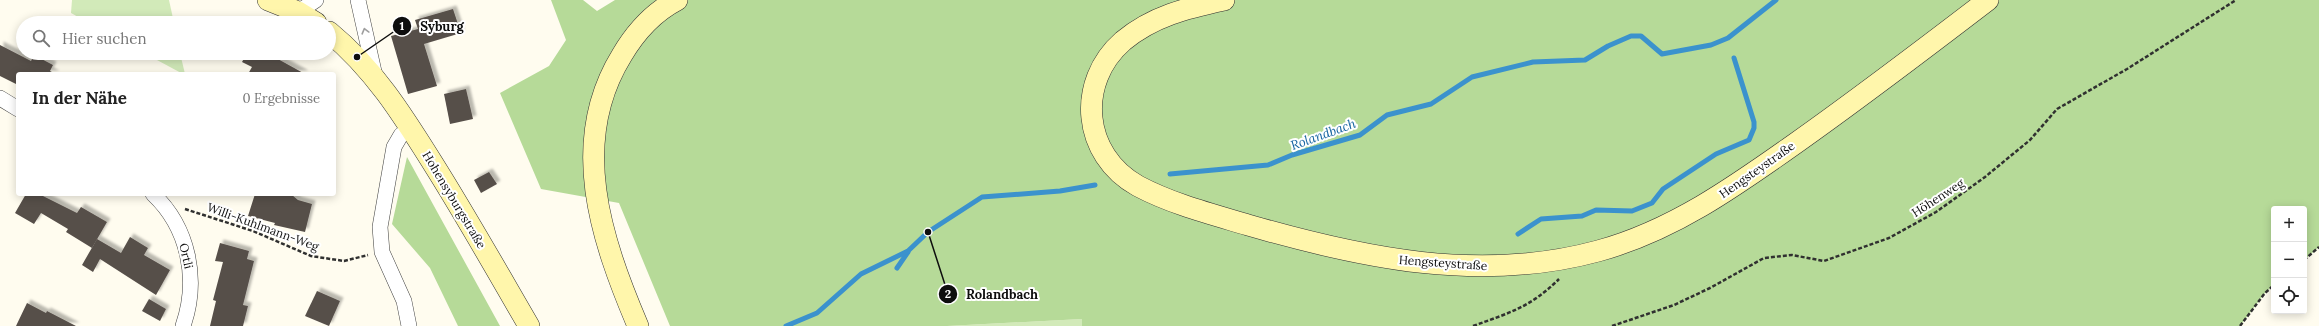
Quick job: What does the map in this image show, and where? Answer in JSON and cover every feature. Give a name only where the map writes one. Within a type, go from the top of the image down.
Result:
[{"type":"main road","points":[[268,0],[305,16]]},
{"type":"main road","points":[[638,326],[607,241],[594,189],[592,154],[596,122],[604,94],[614,68],[628,45],[646,23],[677,0]]},
{"type":"main road","name":"Hengsteystraße","points":[[1224,0],[1164,16],[1122,42],[1104,62],[1096,82],[1091,103],[1091,122],[1097,141],[1115,166],[1137,185],[1185,205],[1293,238],[1395,260],[1488,268],[1568,259],[1619,245],[1675,221],[1726,192],[1872,90],[1988,0]]},
{"type":"main road","name":"Hohensyburgstraße","points":[[336,38],[375,76],[411,128],[530,326]]},
{"type":"street","points":[[298,12],[316,0]]},
{"type":"street","name":"Hohensyburgstraße","points":[[358,0],[375,76]]},
{"type":"street","points":[[0,98],[16,107]]},
{"type":"street","points":[[409,326],[404,301],[382,252],[380,227],[394,147],[401,136],[411,128]]},
{"type":"street","name":"Ortli","points":[[157,198],[176,223],[190,263],[189,309],[182,326]]},
{"type":"path","name":"Höhenweg","points":[[1612,326],[1674,305],[1710,288],[1764,258],[1792,255],[1824,261],[1889,238],[1936,212],[1985,177],[2030,140],[2057,109],[2126,69],[2236,0]]},
{"type":"path","name":"Willi-Kuhlmann-Weg","points":[[157,198],[254,231],[312,256],[344,261],[382,252]]},
{"type":"path","points":[[2307,257],[2319,247]]},
{"type":"path","points":[[1473,326],[1510,314],[1543,295],[1561,278],[1568,259]]},
{"type":"path","points":[[2240,326],[2265,293],[2271,288]]},
{"type":"green space","points":[[72,0],[169,0],[172,16],[76,16],[71,13]]},
{"type":"green space","points":[[551,0],[583,0],[597,11],[615,0],[2319,0],[2319,247],[2307,257],[2307,206],[2271,206],[2271,288],[2265,293],[2240,326],[1082,326],[1082,319],[947,326],[670,326],[619,203],[541,189],[500,93],[549,66],[566,40]]},
{"type":"green space","points":[[157,60],[182,60],[185,72],[179,72]]},
{"type":"green space","points":[[407,157],[500,326],[458,326],[430,268],[392,224]]},
{"type":"green space","points":[[1082,319],[1082,326],[947,326]]},
{"type":"building","points":[[453,9],[461,33],[424,44],[437,86],[408,94],[391,36],[418,29],[415,20]]},
{"type":"building","points":[[0,45],[16,53],[16,60],[44,60],[53,65],[50,71],[52,72],[16,72],[16,84],[0,76]]},
{"type":"building","points":[[243,60],[280,60],[301,72],[249,72],[252,67],[242,62]]},
{"type":"building","points":[[466,89],[473,119],[450,124],[444,94]]},
{"type":"building","points":[[489,172],[497,184],[481,193],[474,180]]},
{"type":"building","points":[[25,196],[43,196],[77,213],[81,207],[107,222],[92,248],[66,232],[68,229],[41,213],[34,224],[15,213]]},
{"type":"building","points":[[254,196],[293,196],[298,200],[312,204],[305,232],[274,225],[275,223],[248,216]]},
{"type":"building","points":[[130,237],[148,248],[144,255],[170,270],[156,295],[100,259],[93,272],[82,265],[97,239],[121,253]]},
{"type":"building","points":[[220,243],[249,251],[247,259],[254,261],[243,305],[248,306],[243,326],[210,326],[216,301],[213,300],[223,262],[215,261]]},
{"type":"building","points":[[317,291],[340,301],[329,326],[305,316]]},
{"type":"building","points":[[149,299],[166,309],[160,321],[142,311]]},
{"type":"building","points":[[27,303],[46,313],[47,311],[76,326],[16,326]]},
{"type":"waterway","name":"Rolandbach","points":[[1170,174],[1268,165],[1292,155],[1360,135],[1387,115],[1431,104],[1472,77],[1533,62],[1585,60],[1608,46],[1631,36],[1641,36],[1662,54],[1711,45],[1728,38],[1776,0]]},
{"type":"waterway","points":[[1518,234],[1541,219],[1582,216],[1596,210],[1632,211],[1652,203],[1663,189],[1716,154],[1749,140],[1754,128],[1754,122],[1734,58]]},
{"type":"waterway","name":"Rolandbach","points":[[786,326],[817,313],[861,274],[908,251],[928,232],[982,197],[1060,191],[1095,185]]},
{"type":"waterway","points":[[897,268],[908,252]]},
{"type":"place","name":"Syburg","points":[[357,57]]},
{"type":"place","name":"Rolandbach","points":[[928,232]]}]
